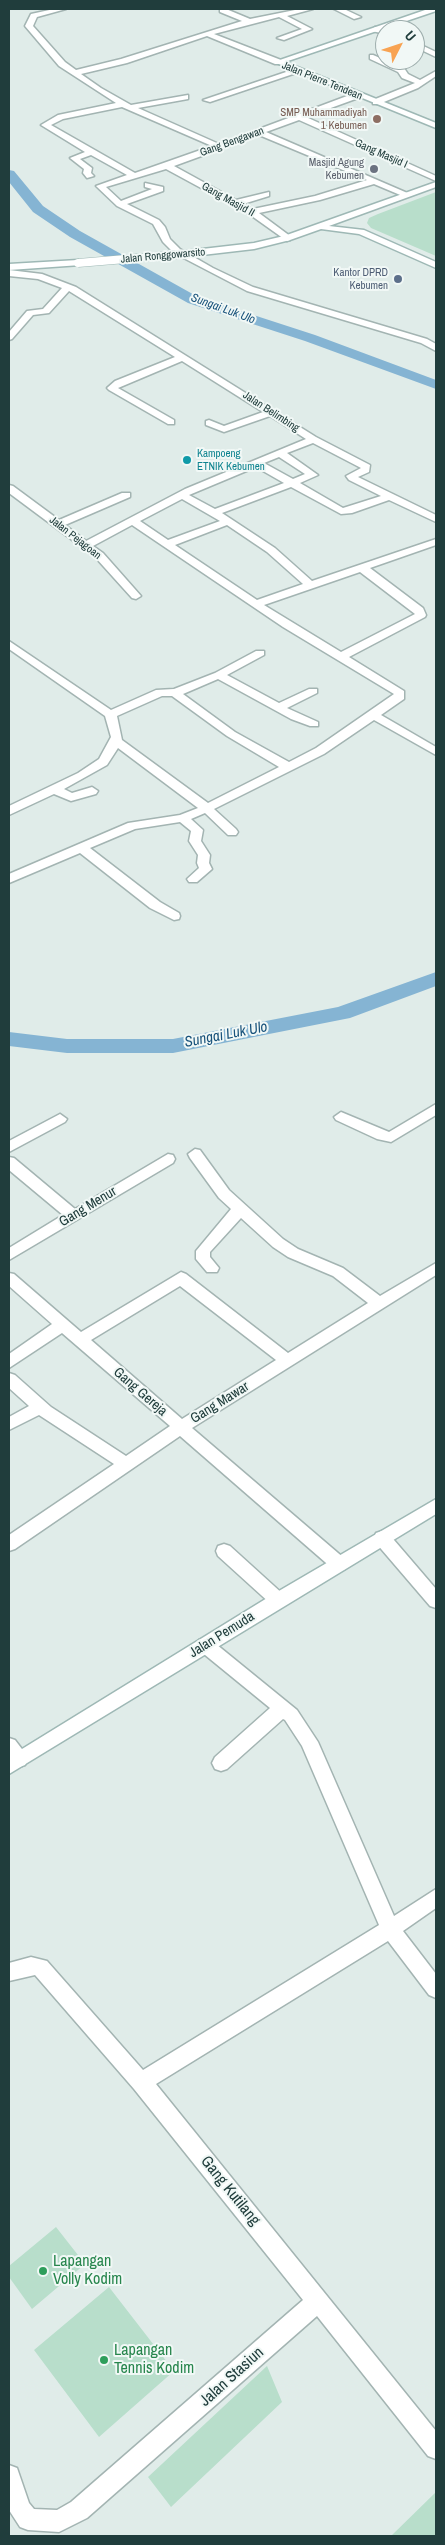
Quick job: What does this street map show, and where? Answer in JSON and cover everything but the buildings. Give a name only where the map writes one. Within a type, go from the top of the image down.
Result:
[{"type":"street","points":[[56,9],[34,16],[29,26],[53,56],[98,90],[220,147]]},
{"type":"street","points":[[275,9],[308,29],[281,38]]},
{"type":"street","points":[[75,73],[124,61],[249,21],[310,9]]},
{"type":"street","points":[[338,9],[356,16]]},
{"type":"street","name":"Jalan Pierre Tendean","points":[[402,20],[434,9]]},
{"type":"street","points":[[223,10],[249,21]]},
{"type":"street","name":"Jalan Pierre Tendean","points":[[278,62],[375,29]]},
{"type":"street","points":[[207,34],[278,62]]},
{"type":"street","points":[[373,57],[401,70],[405,76],[421,83]]},
{"type":"street","name":"Jalan Pierre Tendean","points":[[278,62],[436,126]]},
{"type":"street","points":[[207,100],[298,71]]},
{"type":"street","points":[[376,102],[434,76]]},
{"type":"street","name":"Gang Bengawan","points":[[122,206],[100,186],[167,166],[358,95]]},
{"type":"street","points":[[134,176],[89,153],[46,126],[49,121],[127,105],[185,97]]},
{"type":"street","name":"Gang Masjid I","points":[[299,117],[436,179]]},
{"type":"street","points":[[260,132],[408,196]]},
{"type":"street","points":[[89,153],[74,158],[88,168],[86,173],[90,176]]},
{"type":"street","name":"Gang Masjid II","points":[[167,166],[252,212],[287,238]]},
{"type":"street","points":[[252,212],[317,198],[374,181]]},
{"type":"street","name":"Jalan Ronggowarsito","points":[[9,267],[185,254],[254,246],[287,238],[408,196],[436,184]]},
{"type":"street","points":[[122,206],[160,190],[148,185]]},
{"type":"street","points":[[236,203],[266,194]]},
{"type":"street","points":[[122,206],[156,222],[161,227],[166,240],[177,251],[235,283],[273,297],[424,341],[436,348]]},
{"type":"street","points":[[360,213],[355,219],[355,224],[361,232]]},
{"type":"street","points":[[315,228],[361,232],[436,265]]},
{"type":"street","name":"Jalan Belimbing","points":[[9,273],[38,276],[68,287],[184,357],[313,439]]},
{"type":"street","points":[[9,337],[30,313],[46,311],[68,287]]},
{"type":"street","points":[[171,422],[112,388],[118,383],[184,357]]},
{"type":"street","points":[[209,423],[224,429],[272,412]]},
{"type":"street","points":[[313,439],[362,464],[366,468],[351,477],[436,519]]},
{"type":"street","name":"Jalan Belimbing","points":[[86,545],[134,522],[182,495],[255,462],[313,439]]},
{"type":"street","points":[[214,513],[293,484],[314,474],[280,453]]},
{"type":"street","points":[[255,462],[344,512],[391,496]]},
{"type":"street","name":"Jalan Pejagoan","points":[[9,488],[99,555],[136,596]]},
{"type":"street","points":[[58,524],[126,495]]},
{"type":"street","points":[[182,495],[228,521],[271,550],[309,584]]},
{"type":"street","points":[[167,544],[228,521]]},
{"type":"street","points":[[9,879],[142,823],[183,818],[206,808],[320,751],[399,700],[400,693],[256,604],[134,522]]},
{"type":"street","points":[[256,604],[309,584],[436,542]]},
{"type":"street","points":[[341,657],[387,635],[421,615],[418,610],[361,567]]},
{"type":"street","points":[[9,644],[101,710],[110,713],[160,692],[175,693],[220,675],[260,653]]},
{"type":"street","points":[[220,675],[278,708],[314,724]]},
{"type":"street","points":[[278,708],[313,691]]},
{"type":"street","points":[[175,693],[231,734],[288,767]]},
{"type":"street","points":[[9,811],[56,790],[103,762],[116,741],[115,728],[110,713]]},
{"type":"street","points":[[375,716],[436,752]]},
{"type":"street","points":[[116,741],[206,808],[232,832]]},
{"type":"street","points":[[56,790],[71,797],[92,791]]},
{"type":"street","points":[[183,818],[197,830],[195,841],[204,855],[203,863],[206,869],[193,879]]},
{"type":"street","points":[[82,849],[105,864],[155,906],[174,916]]},
{"type":"street","points":[[341,1117],[382,1136],[391,1138],[436,1109]]},
{"type":"street","points":[[9,1147],[60,1119]]},
{"type":"street","points":[[195,1154],[218,1188],[285,1249],[338,1272],[378,1302]]},
{"type":"street","name":"Gang Menur","points":[[9,1255],[168,1159]]},
{"type":"street","points":[[9,1162],[74,1216]]},
{"type":"street","points":[[212,1268],[203,1259],[203,1251],[240,1210]]},
{"type":"street","name":"Gang Mawar","points":[[9,1544],[181,1428],[378,1302],[436,1268]]},
{"type":"street","name":"Gang Gereja","points":[[9,1278],[339,1564]]},
{"type":"street","points":[[80,1340],[181,1278],[287,1361]]},
{"type":"street","points":[[9,1362],[63,1325]]},
{"type":"street","points":[[9,1379],[40,1407],[126,1464]]},
{"type":"street","points":[[9,1424],[40,1407]]},
{"type":"street","name":"Jalan Pemuda","points":[[12,1757],[205,1645],[436,1506]]},
{"type":"street","points":[[382,1538],[436,1601]]},
{"type":"street","points":[[224,1551],[278,1600]]},
{"type":"street","points":[[205,1645],[291,1715],[309,1742],[390,1929],[436,1989]]},
{"type":"street","points":[[221,1763],[283,1708]]},
{"type":"street","points":[[142,2082],[390,1929],[436,1898]]},
{"type":"street","name":"Gang Kutilang","points":[[9,1972],[30,1966],[40,1968],[142,2082],[318,2301]]},
{"type":"street","points":[[318,2301],[436,2448]]},
{"type":"street","name":"Jalan Stasiun","points":[[9,2476],[20,2510],[28,2519],[42,2522],[59,2521],[79,2510],[221,2388],[318,2301]]},
{"type":"green space","points":[[436,192],[436,256],[371,228],[367,223],[369,218]]},
{"type":"green space","name":"Lapangan Volly Kodim","points":[[56,2227],[85,2264],[32,2309],[9,2277],[9,2266]]},
{"type":"green space","name":"Lapangan Tennis Kodim","points":[[109,2287],[174,2371],[99,2437],[34,2350]]},
{"type":"green space","points":[[267,2366],[282,2402],[171,2507],[148,2477]]},
{"type":"green space","points":[[436,2492],[436,2536],[391,2536]]},
{"type":"waterway","name":"Sungai Luk Ulo","points":[[9,174],[38,209],[75,234],[193,300],[310,338],[436,385]]},
{"type":"waterway","name":"Sungai Luk Ulo","points":[[9,1039],[67,1046],[173,1046],[342,1013],[436,979]]},
{"type":"place","name":"SMP Muhammadiyah 1 Kebumen","points":[[377,119]]},
{"type":"place","name":"Masjid Agung Kebumen","points":[[374,169]]},
{"type":"place","name":"Kantor DPRD Kebumen","points":[[398,279]]},
{"type":"place","name":"Kampoeng ETNIK Kebumen","points":[[187,460]]},
{"type":"place","name":"Lapangan Volly Kodim","points":[[43,2271]]},
{"type":"place","name":"Lapangan Tennis Kodim","points":[[104,2360]]}]
